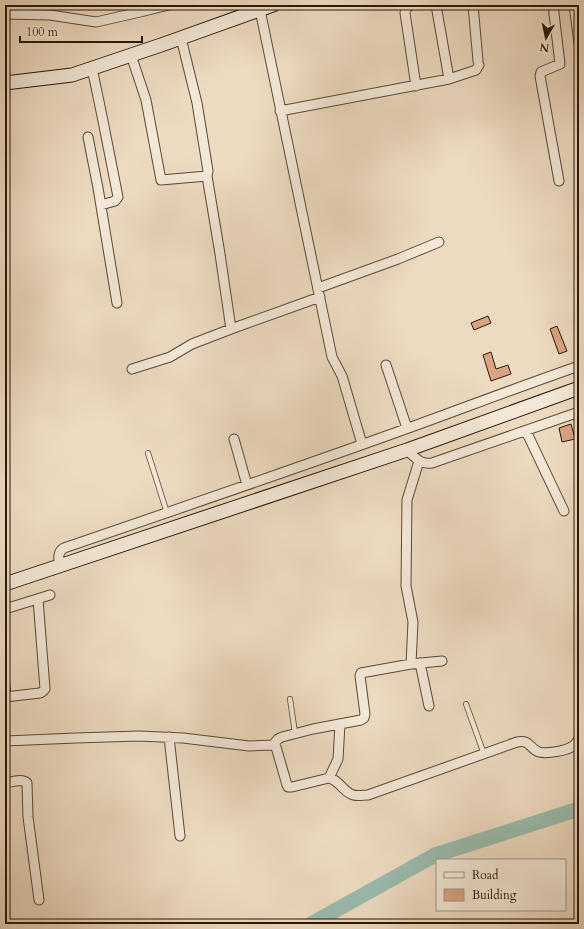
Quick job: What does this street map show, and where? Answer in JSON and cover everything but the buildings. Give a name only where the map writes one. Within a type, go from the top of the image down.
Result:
[{"type":"street","points":[[5,14],[50,15],[96,22],[169,5]]},
{"type":"street","points":[[5,83],[72,74],[181,38],[260,7],[273,5]]},
{"type":"street","points":[[411,5],[406,8],[405,13],[416,86]]},
{"type":"street","points":[[436,5],[449,79]]},
{"type":"street","points":[[280,111],[416,86],[449,79],[476,70],[478,63],[473,5]]},
{"type":"street","points":[[553,5],[560,64],[541,72],[540,76],[559,181]]},
{"type":"street","points":[[574,5],[579,43]]},
{"type":"street","points":[[260,7],[280,111],[332,357],[342,376],[362,444]]},
{"type":"street","points":[[181,38],[197,103],[231,329]]},
{"type":"street","points":[[131,55],[146,100],[161,180],[207,176]]},
{"type":"street","points":[[92,68],[118,197],[115,201],[101,205]]},
{"type":"street","points":[[88,137],[117,303]]},
{"type":"street","points":[[132,369],[170,357],[192,344],[319,293],[438,242]]},
{"type":"street","points":[[386,365],[407,428]]},
{"type":"street","points":[[59,566],[59,553],[64,548],[248,485],[579,366]]},
{"type":"street","points":[[5,584],[407,450],[579,388]]},
{"type":"street","points":[[407,450],[419,461],[425,464],[432,463],[579,412]]},
{"type":"street","points":[[526,430],[564,511]]},
{"type":"street","points":[[234,439],[248,485]]},
{"type":"street","points":[[419,461],[407,500],[406,586],[413,622],[415,664],[429,706]]},
{"type":"street","points":[[5,609],[50,595]]},
{"type":"street","points":[[5,685],[5,696],[40,693],[45,689],[38,599]]},
{"type":"street","points":[[5,741],[139,736],[169,737],[250,746],[273,745],[280,738],[295,733],[361,720],[364,718],[365,714],[360,676],[361,673],[442,661]]},
{"type":"street","points":[[329,778],[338,759],[340,724]]},
{"type":"street","points":[[169,737],[180,836]]},
{"type":"street","points":[[273,745],[276,747],[288,787],[329,778],[337,782],[351,795],[356,796],[368,795],[522,742],[527,742],[537,751],[551,752],[569,748],[579,739]]},
{"type":"street","points":[[5,783],[22,780],[27,783],[28,817],[39,900]]},
{"type":"lane","points":[[148,453],[167,512]]},
{"type":"lane","points":[[290,699],[295,733]]},
{"type":"lane","points":[[466,704],[484,754]]},
{"type":"waterway","points":[[311,924],[435,855],[579,809]]}]
